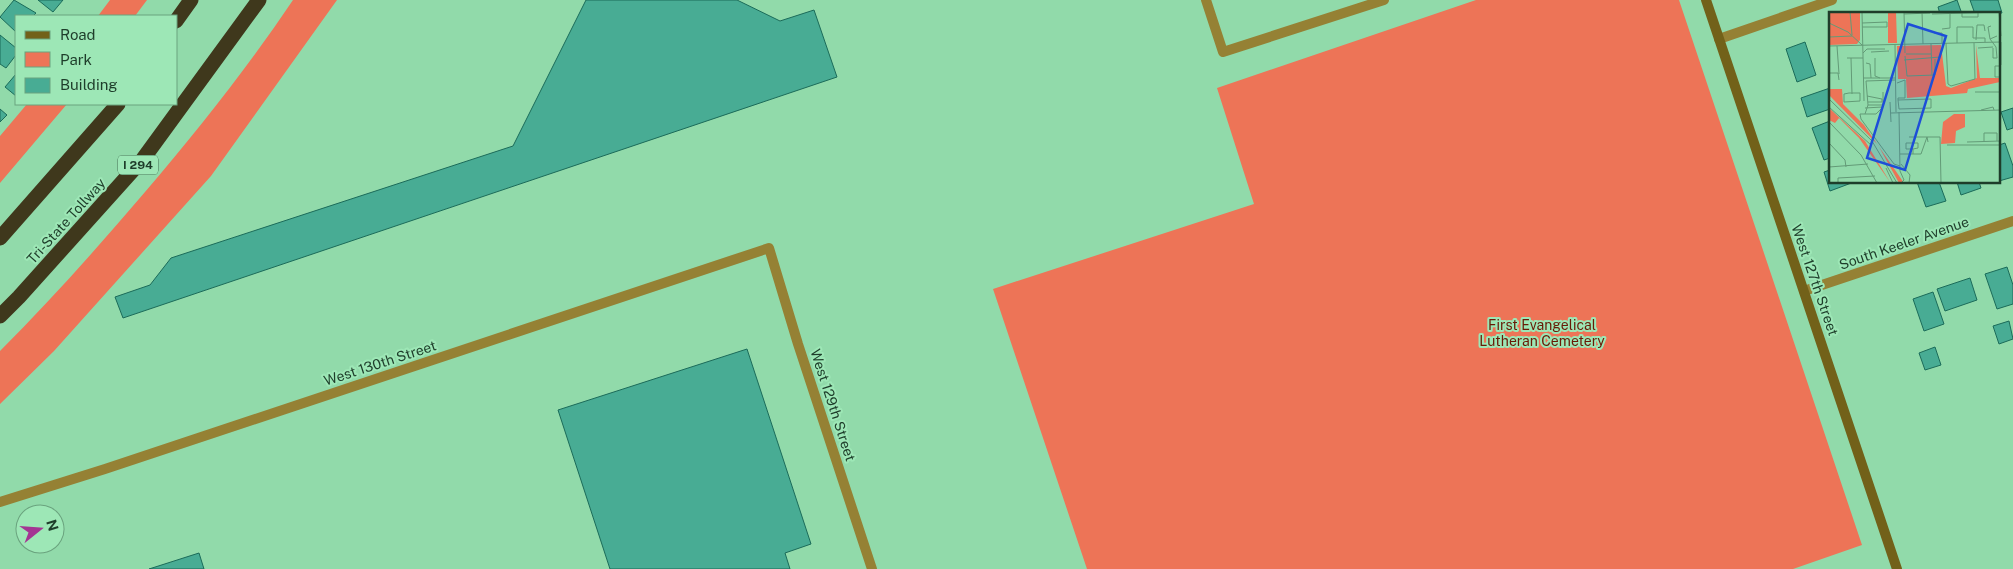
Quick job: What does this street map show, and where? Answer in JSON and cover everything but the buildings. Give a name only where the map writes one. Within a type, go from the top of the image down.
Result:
[{"type":"highway","points":[[178,17],[190,0]]},
{"type":"highway","name":"Tri-State Tollway","points":[[0,316],[143,159],[259,0]]},
{"type":"highway","points":[[0,238],[117,105]]},
{"type":"main road","name":"West 127th Street","points":[[1706,0],[1897,569]]},
{"type":"street","points":[[1206,0],[1223,52],[1384,0]]},
{"type":"street","points":[[1719,39],[1832,0]]},
{"type":"street","name":"South Keeler Avenue","points":[[1804,291],[2013,221]]},
{"type":"street","name":"West 130th Street","points":[[0,502],[115,466],[769,248]]},
{"type":"street","name":"West 129th Street","points":[[769,248],[801,353],[872,569]]},
{"type":"green space","points":[[110,0],[147,0],[136,15],[99,15]]},
{"type":"green space","points":[[293,0],[337,0],[211,176],[54,351],[0,404],[0,351],[74,273],[165,169],[240,74]]},
{"type":"green space","name":"First Evangelical Lutheran Cemetery","points":[[1476,0],[1679,0],[1862,545],[1793,569],[1087,569],[993,289],[1254,204],[1217,88]]},
{"type":"green space","points":[[26,105],[66,105],[0,183],[0,136]]}]
